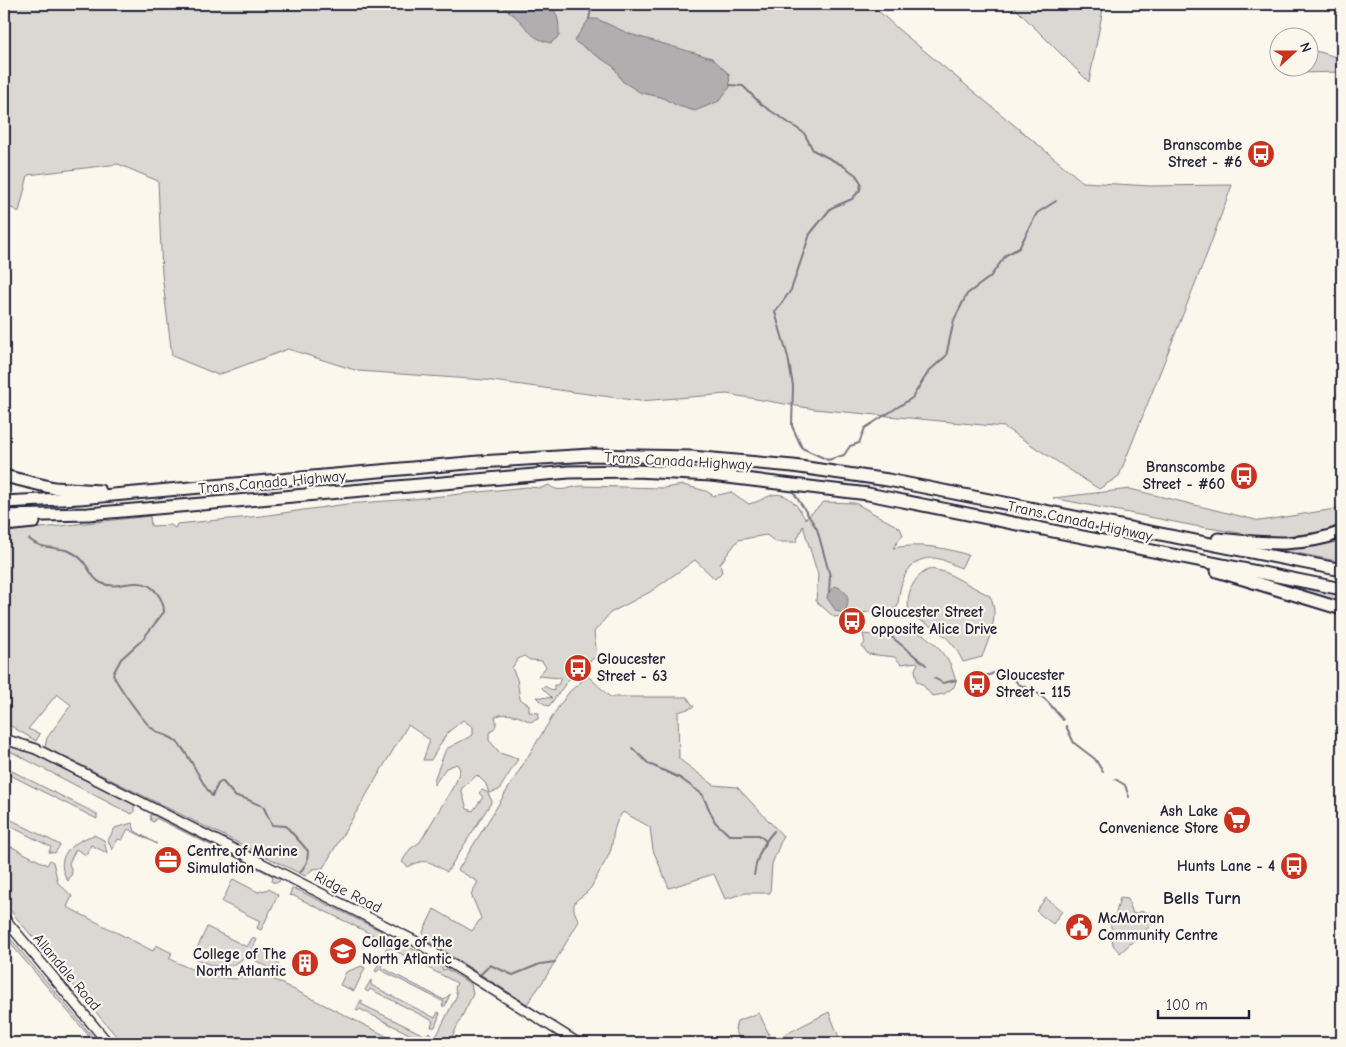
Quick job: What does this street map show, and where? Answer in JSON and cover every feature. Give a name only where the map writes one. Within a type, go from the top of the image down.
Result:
[{"type":"highway","name":"Trans Canada Highway","points":[[4,502],[590,455],[691,457],[793,466],[888,480],[1342,570]]},
{"type":"highway","name":"Trans Canada Highway","points":[[4,516],[88,514],[494,477],[569,472],[636,471],[711,475],[868,494],[1342,590]]},
{"type":"highway","points":[[4,476],[54,488],[121,494]]},
{"type":"highway","points":[[4,525],[84,517],[88,514]]},
{"type":"highway","points":[[1153,532],[1264,543],[1298,544],[1324,539],[1342,532]]},
{"type":"highway","points":[[1151,551],[1342,609]]},
{"type":"street","name":"Ridge Road","points":[[4,738],[36,749],[401,933],[578,1043]]},
{"type":"street","name":"Allandale Road","points":[[4,918],[108,1043]]},
{"type":"shaded area","points":[[4,4],[871,4],[898,29],[1083,182],[1150,186],[1232,185],[1208,251],[1119,476],[1099,489],[1004,427],[814,409],[727,394],[640,401],[485,380],[358,371],[288,349],[218,375],[172,356],[162,274],[158,181],[118,164],[28,175],[19,212],[4,204]]},
{"type":"shaded area","points":[[500,4],[546,4],[556,13],[559,36],[551,43],[540,40]]},
{"type":"shaded area","points":[[1011,4],[1104,4],[1089,82]]},
{"type":"shaded area","points":[[589,19],[597,19],[630,34],[712,58],[729,74],[730,87],[719,101],[695,111],[678,106],[661,97],[641,93],[622,81],[614,67],[574,41]]},
{"type":"shaded area","points":[[1318,52],[1342,59],[1342,72],[1318,73]]},
{"type":"shaded area","points":[[549,485],[560,490],[581,486],[664,488],[683,485],[706,491],[714,496],[731,492],[749,504],[778,494],[792,501],[805,519],[824,502],[855,503],[900,528],[903,535],[893,548],[931,547],[968,555],[961,568],[935,558],[923,559],[916,563],[910,568],[902,582],[898,606],[890,611],[874,608],[876,611],[834,617],[816,601],[818,575],[803,526],[796,542],[776,542],[766,535],[738,540],[720,564],[722,572],[715,579],[695,560],[650,592],[610,613],[594,632],[597,656],[575,671],[549,706],[537,697],[552,698],[542,688],[544,686],[554,691],[554,685],[558,685],[561,678],[538,676],[546,667],[542,661],[530,660],[524,656],[518,659],[512,668],[517,679],[520,699],[529,705],[529,712],[539,713],[538,719],[530,722],[513,715],[504,714],[495,717],[496,725],[489,733],[489,740],[500,753],[518,759],[499,790],[489,793],[486,784],[477,775],[461,789],[467,809],[473,811],[483,797],[479,793],[482,790],[487,792],[492,801],[447,872],[428,862],[419,862],[408,867],[402,862],[410,849],[420,842],[456,782],[460,769],[457,764],[446,768],[434,785],[434,780],[446,749],[473,735],[473,727],[463,720],[447,733],[431,760],[423,760],[430,740],[408,725],[323,868],[313,869],[305,876],[45,747],[47,738],[71,705],[57,694],[28,729],[40,734],[36,741],[4,722],[4,532],[150,516],[151,526],[171,525],[175,528],[177,524],[261,516],[347,504],[527,487],[541,488]]},
{"type":"shaded area","points":[[1130,489],[1260,521],[1335,509],[1342,504],[1342,524],[1318,533],[1293,537],[1253,535],[1195,526],[1053,498]]},
{"type":"shaded area","points":[[1342,536],[1342,562],[1276,549],[1300,548]]},
{"type":"shaded area","points":[[931,569],[945,572],[990,596],[993,603],[994,618],[982,657],[963,662],[953,645],[941,633],[910,615],[908,601],[912,587],[919,576]]},
{"type":"shaded area","points":[[1268,578],[1342,593],[1342,603]]},
{"type":"shaded area","points":[[835,586],[846,593],[848,605],[844,613],[836,611],[827,598],[828,593]]},
{"type":"shaded area","points":[[899,628],[924,635],[937,646],[950,663],[956,681],[954,687],[944,694],[932,696],[922,684],[917,682],[915,669],[918,664],[917,662],[901,664],[895,657],[868,654],[862,646],[865,643],[863,634],[873,635]]},
{"type":"shaded area","points":[[588,676],[610,697],[687,697],[694,707],[678,712],[679,759],[714,785],[737,787],[783,836],[772,864],[770,893],[746,893],[725,899],[714,874],[669,888],[653,850],[650,827],[623,812],[616,825],[611,849],[605,862],[589,889],[575,903],[575,913],[579,921],[544,980],[527,1004],[425,939],[423,932],[434,909],[472,931],[481,918],[471,894],[478,882],[458,870],[559,706],[570,691]]},
{"type":"shaded area","points":[[4,743],[23,749],[134,804],[134,812],[132,814],[121,809],[4,748]]},
{"type":"shaded area","points":[[4,767],[97,814],[97,819],[4,772]]},
{"type":"shaded area","points":[[154,814],[280,877],[279,882],[272,882],[273,876],[156,818],[154,822],[151,821],[150,815]]},
{"type":"shaded area","points":[[4,816],[60,845],[55,853],[49,852],[51,847],[4,823]]},
{"type":"shaded area","points":[[132,823],[135,831],[157,844],[128,829],[122,840],[118,839],[112,850],[108,840],[115,828]]},
{"type":"shaded area","points":[[94,835],[104,840],[107,853],[91,845],[86,855],[76,849],[69,863],[72,873],[68,881],[62,865],[63,858],[72,846]]},
{"type":"shaded area","points":[[4,843],[47,865],[50,860],[53,862],[58,883],[72,896],[67,907],[153,951],[156,945],[172,953],[169,958],[193,970],[219,977],[236,979],[245,972],[247,966],[400,1043],[122,1043],[4,903]]},
{"type":"shaded area","points":[[233,879],[258,892],[269,889],[278,895],[261,930],[257,928],[260,921],[222,902]]},
{"type":"shaded area","points":[[292,889],[298,890],[381,931],[383,934],[381,939],[292,895],[289,896]]},
{"type":"shaded area","points":[[1046,898],[1062,911],[1053,924],[1036,911]]},
{"type":"shaded area","points":[[1120,898],[1128,899],[1133,914],[1143,911],[1150,914],[1150,926],[1120,953],[1113,945],[1111,926],[1107,922],[1116,913]]},
{"type":"shaded area","points":[[207,927],[247,947],[252,938],[257,940],[251,950],[237,963],[222,967],[213,965],[193,957]]},
{"type":"shaded area","points":[[4,931],[98,1043],[91,1043],[88,1035],[15,949]]},
{"type":"shaded area","points":[[395,938],[442,967],[442,970],[446,969],[471,984],[473,994],[449,1043],[433,1043],[457,995],[455,988],[457,983],[390,948],[385,952],[390,939]]},
{"type":"shaded area","points":[[264,948],[276,954],[279,969],[283,970],[280,973],[256,961]]},
{"type":"shaded area","points":[[380,961],[383,962],[381,967],[444,1000],[450,994],[445,1006],[442,1006],[444,1002],[379,969],[377,972],[375,971]]},
{"type":"shaded area","points":[[362,966],[365,968],[354,991],[340,985],[346,972]]},
{"type":"shaded area","points":[[371,980],[371,985],[435,1018],[438,1012],[440,1013],[435,1027],[431,1027],[433,1021],[370,989],[368,992],[365,990]]},
{"type":"shaded area","points":[[361,1000],[363,1001],[361,1004],[426,1036],[429,1032],[431,1034],[427,1043],[422,1043],[423,1041],[360,1009],[356,1010]]},
{"type":"shaded area","points":[[829,1012],[841,1043],[741,1043],[735,1029],[737,1021],[759,1013],[772,1041]]},
{"type":"waterway","points":[[589,19],[592,4]]},
{"type":"waterway","points":[[730,85],[743,86],[762,105],[804,133],[813,150],[842,165],[856,175],[861,183],[860,190],[852,199],[831,208],[810,234],[791,290],[775,312],[788,357],[793,386],[792,426],[802,448],[828,460],[844,455],[850,446],[859,443],[865,428],[912,398],[929,371],[946,356],[954,320],[967,294],[990,277],[1006,255],[1019,248],[1037,213],[1056,201]]},
{"type":"waterway","points":[[794,493],[817,529],[830,576],[829,592]]},
{"type":"waterway","points":[[29,539],[38,545],[69,551],[76,555],[85,563],[93,577],[101,583],[106,585],[144,584],[157,593],[162,602],[164,612],[142,640],[121,659],[113,674],[115,679],[149,726],[179,744],[212,796],[218,784],[222,781],[236,797],[263,806],[272,825],[286,826],[308,851],[307,862],[300,873]]},
{"type":"waterway","points":[[846,610],[856,616]]},
{"type":"waterway","points":[[883,630],[926,665]]},
{"type":"waterway","points":[[970,675],[989,675],[1001,670],[1011,674],[1018,684],[1035,691],[1048,702],[1063,720]]},
{"type":"waterway","points":[[934,678],[943,683],[956,680]]},
{"type":"waterway","points":[[1066,726],[1074,743],[1095,759],[1103,772]]},
{"type":"waterway","points":[[632,748],[649,764],[680,778],[702,794],[715,822],[729,835],[759,835],[766,841]]},
{"type":"waterway","points":[[1115,779],[1125,785],[1129,797]]},
{"type":"waterway","points":[[754,875],[756,863],[774,831]]},
{"type":"waterway","points":[[481,974],[490,965],[513,975],[540,964],[555,962]]},
{"type":"place","name":"Branscombe Street - #6","points":[[1261,154]]},
{"type":"place","name":"Branscombe Street - #60","points":[[1244,476]]},
{"type":"place","name":"Gloucester Street opposite Alice Drive","points":[[852,621]]},
{"type":"place","name":"Gloucester Street - 63","points":[[578,668]]},
{"type":"place","name":"Gloucester Street - 115","points":[[977,684]]},
{"type":"place","name":"Ash Lake Convenience Store","points":[[1237,820]]},
{"type":"place","name":"Centre of Marine Simulation","points":[[168,860]]},
{"type":"place","name":"Hunts Lane - 4","points":[[1294,866]]},
{"type":"place","name":"McMorran Community Centre","points":[[1079,927]]},
{"type":"place","name":"Collage of the North Atlantic","points":[[343,951]]},
{"type":"place","name":"College of The North Atlantic","points":[[305,963]]},
{"type":"district","name":"Bells Turn","points":[[1202,898]]}]
